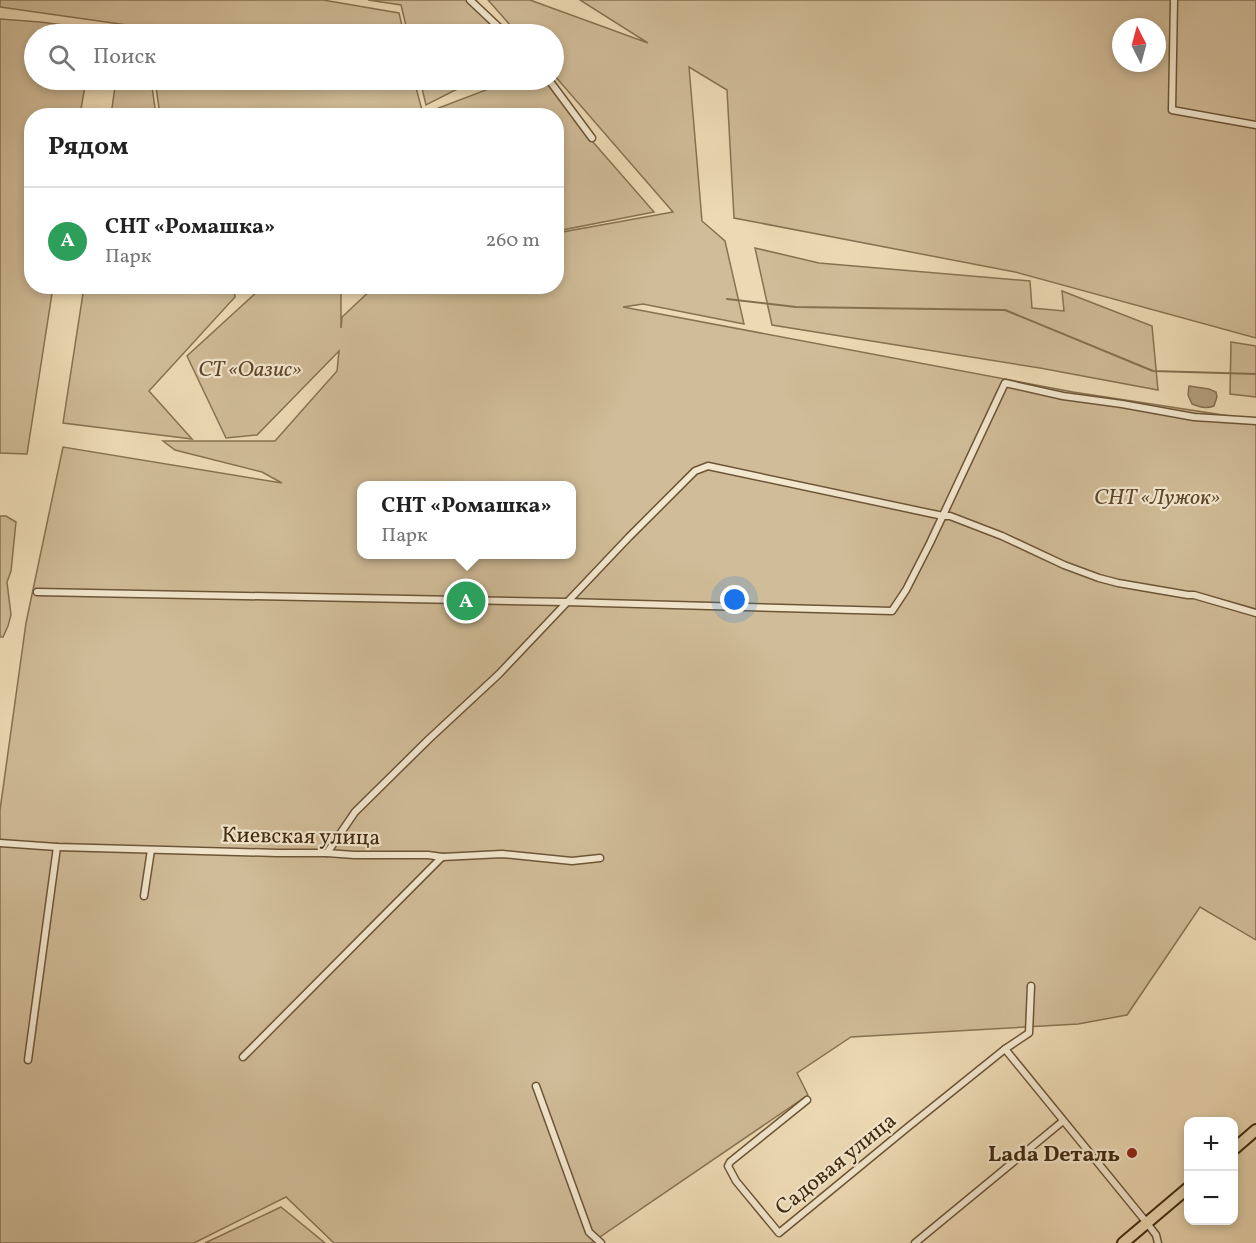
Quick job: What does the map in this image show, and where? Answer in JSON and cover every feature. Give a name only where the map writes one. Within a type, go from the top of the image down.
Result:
[{"type":"highway","points":[[1238,1145],[1256,1130]]},
{"type":"highway","points":[[1123,1243],[1184,1191]]},
{"type":"street","points":[[470,0],[495,24]]},
{"type":"street","points":[[1174,0],[1172,110],[1256,125]]},
{"type":"street","points":[[556,90],[592,138]]},
{"type":"street","points":[[37,592],[892,611],[906,590],[943,516],[1005,383],[1063,396],[1194,417],[1256,421]]},
{"type":"street","points":[[327,853],[355,812],[499,674],[566,602],[695,471],[708,466],[950,516],[1099,578],[1194,595],[1256,614]]},
{"type":"street","name":"Киевская улица","points":[[0,843],[151,850],[442,857],[502,854],[572,861],[600,858]]},
{"type":"street","points":[[28,1060],[57,847]]},
{"type":"street","points":[[144,896],[151,850]]},
{"type":"street","points":[[243,1056],[442,857]]},
{"type":"street","points":[[1031,986],[1029,1033],[1005,1049],[1147,1223],[1156,1235],[1158,1243]]},
{"type":"street","name":"Садовая улица","points":[[807,1100],[728,1166],[736,1180],[779,1233],[1005,1049]]},
{"type":"street","points":[[536,1086],[589,1232],[601,1243]]},
{"type":"street","points":[[915,1243],[1063,1121]]},
{"type":"green space","points":[[0,0],[323,0],[399,13],[402,24],[120,24],[0,7]]},
{"type":"green space","points":[[368,0],[476,0],[489,24],[406,24],[401,5]]},
{"type":"green space","points":[[488,0],[530,0],[648,43],[580,0],[1256,0],[1256,338],[1015,272],[734,218],[727,90],[689,67],[702,221],[725,241],[744,324],[643,304],[623,307],[1073,392],[1256,420],[1256,940],[1200,907],[1127,1015],[1078,1024],[851,1037],[797,1073],[808,1095],[591,1243],[334,1243],[286,1197],[194,1243],[0,1243],[0,810],[26,623],[63,447],[282,483],[262,472],[175,450],[163,441],[275,441],[337,371],[339,351],[257,435],[226,438],[187,356],[255,294],[341,294],[341,328],[342,317],[367,294],[564,294],[564,232],[673,212],[564,87],[564,24],[509,24]]},
{"type":"green space","points":[[0,19],[55,24],[24,24],[24,90],[84,90],[81,108],[24,108],[24,294],[52,294],[27,454],[0,453]]},
{"type":"green space","points":[[115,90],[152,90],[155,108],[112,108]]},
{"type":"green space","points":[[156,90],[417,90],[421,108],[159,108]]},
{"type":"green space","points":[[422,90],[455,90],[426,105]]},
{"type":"green space","points":[[486,90],[553,90],[586,134],[654,212],[564,230],[564,108],[439,108]]},
{"type":"green space","points":[[755,248],[819,263],[1030,281],[1032,308],[1064,311],[1062,291],[1152,326],[1158,390],[1040,368],[772,325]]},
{"type":"green space","points":[[83,294],[235,294],[235,297],[149,391],[192,439],[63,423]]},
{"type":"green space","points":[[1231,342],[1256,346],[1256,397],[1230,394]]},
{"type":"green space","points":[[0,516],[6,516],[16,522],[11,571],[7,582],[11,615],[3,637],[0,637]]},
{"type":"green space","points":[[281,1207],[325,1243],[205,1243]]},
{"type":"shaded area","points":[[1189,386],[1216,392],[1214,406],[1203,407],[1192,404],[1188,395]]},
{"type":"waterway","points":[[727,299],[796,307],[1005,310],[1153,371],[1256,374]]},
{"type":"place","name":"СНТ «Ромашка»","points":[[466,601]]},
{"type":"place","name":"Lada Dеталь","points":[[1132,1153]]},
{"type":"park label","name":"СТ «Оазис»","points":[[250,368]]},
{"type":"park label","name":"СНТ «Лужок»","points":[[1157,496]]}]
